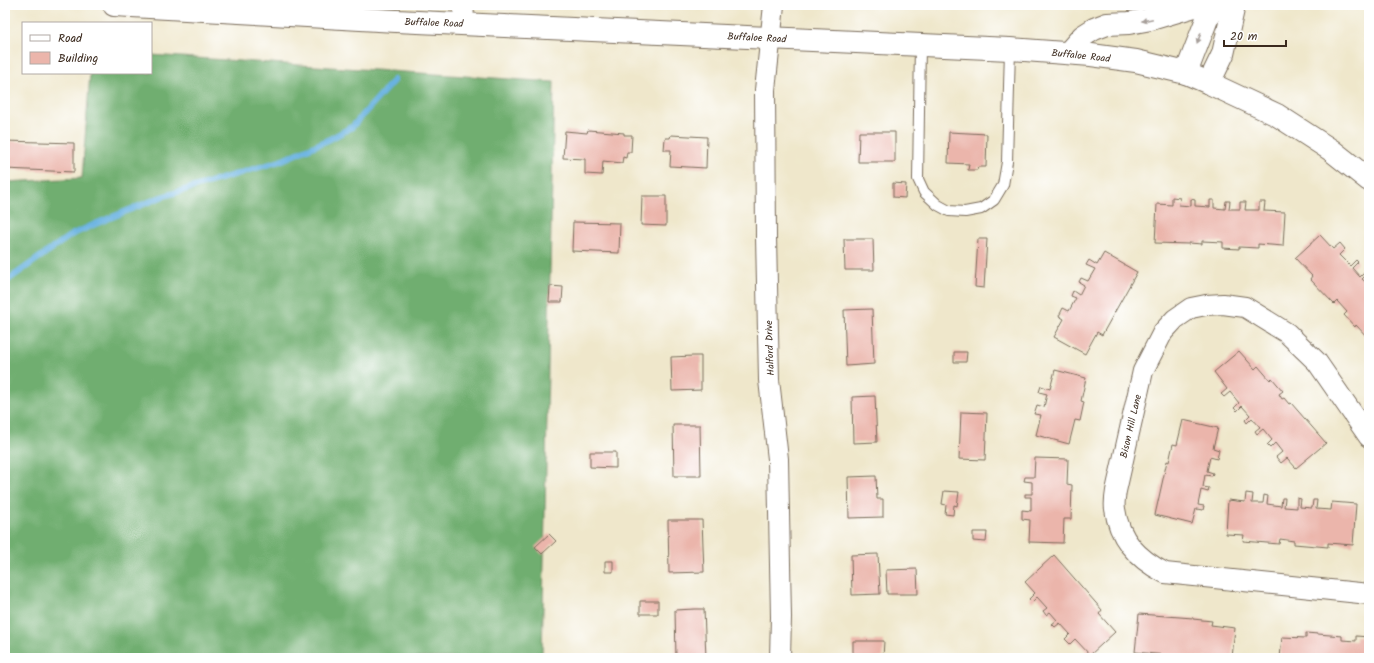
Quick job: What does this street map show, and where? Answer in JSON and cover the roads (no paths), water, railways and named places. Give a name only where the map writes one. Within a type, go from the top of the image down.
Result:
[{"type":"main road","name":"Buffaloe Road","points":[[114,5],[396,21],[463,14],[770,38],[920,44],[1068,53],[1136,61],[1186,73],[1277,115],[1331,150],[1369,180]]},
{"type":"main road","points":[[1068,53],[1083,36],[1094,29],[1107,24],[1129,23],[1151,19],[1198,5]]},
{"type":"main road","points":[[1186,73],[1206,18],[1215,5]]},
{"type":"main road","points":[[1209,83],[1223,54],[1234,5]]},
{"type":"street","name":"Halford Drive","points":[[774,5],[765,90],[766,236],[769,380],[778,459],[781,617],[780,658]]},
{"type":"street","name":"Bison Hill Lane","points":[[1369,437],[1317,362],[1287,333],[1245,307],[1223,304],[1190,308],[1175,319],[1163,332],[1143,370],[1116,491],[1114,508],[1123,534],[1136,554],[1150,565],[1165,573],[1369,594]]},
{"type":"lane","points":[[920,44],[918,179],[924,192],[938,205],[949,211],[965,212],[981,208],[994,200],[1003,185],[1007,162],[1010,49]]},
{"type":"waterway","points":[[5,282],[71,235],[100,222],[161,197],[280,161],[328,140],[352,127],[394,80]]}]
